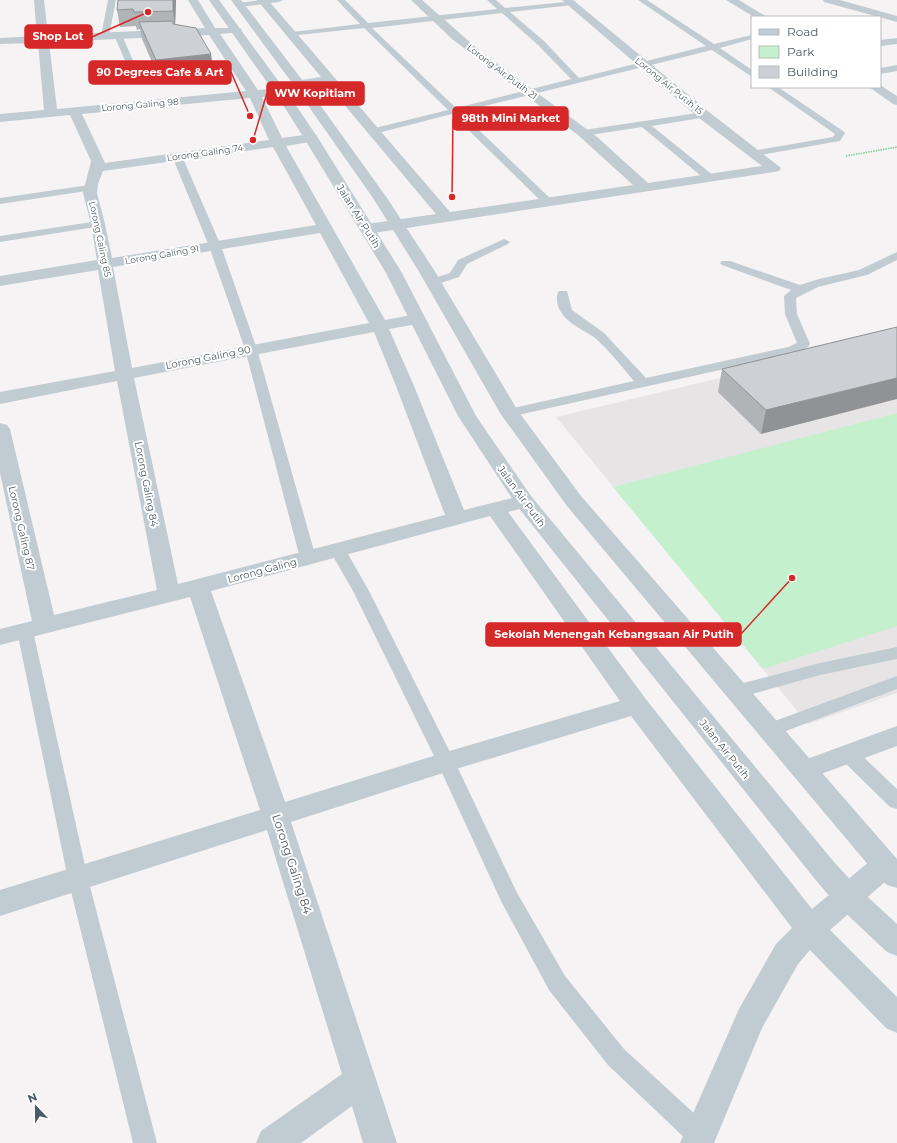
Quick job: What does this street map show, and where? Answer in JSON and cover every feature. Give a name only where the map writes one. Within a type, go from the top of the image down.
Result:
[{"type":"street","points":[[39,0],[51,114]]},
{"type":"street","points":[[193,0],[212,32],[255,94],[277,142],[379,325],[405,386],[457,519]]},
{"type":"street","name":"Jalan Air Putih","points":[[214,0],[311,138],[394,273],[416,319],[467,416],[524,501],[824,870],[847,896],[897,944]]},
{"type":"street","name":"Lorong Air Putih 21","points":[[416,0],[475,54],[584,133],[644,188]]},
{"type":"street","points":[[732,0],[760,16]]},
{"type":"street","points":[[828,0],[897,19]]},
{"type":"street","points":[[263,1],[446,217]]},
{"type":"street","points":[[237,2],[299,84],[380,198],[432,282],[509,413],[574,501],[891,870],[847,896],[810,929],[787,954],[750,1019],[699,1139]]},
{"type":"street","name":"Lorong Air Putih 15","points":[[569,2],[704,115],[774,168],[710,178]]},
{"type":"street","points":[[744,7],[756,4]]},
{"type":"street","points":[[0,41],[236,30]]},
{"type":"street","points":[[264,37],[292,34]]},
{"type":"street","points":[[881,43],[897,41]]},
{"type":"street","points":[[240,72],[263,68]]},
{"type":"street","points":[[299,84],[330,79]]},
{"type":"street","points":[[877,88],[895,98]]},
{"type":"street","name":"Lorong Galing 98","points":[[0,118],[280,92]]},
{"type":"street","points":[[74,111],[95,153],[98,168]]},
{"type":"street","name":"Lorong Galing 74","points":[[98,168],[311,138]]},
{"type":"street","name":"Lorong Galing 85","points":[[98,168],[89,188],[106,265],[124,374]]},
{"type":"street","points":[[367,229],[710,178]]},
{"type":"street","name":"Lorong Galing 91","points":[[0,281],[106,265],[324,228]]},
{"type":"street","name":"Lorong Galing 90","points":[[0,398],[251,349],[416,319]]},
{"type":"street","name":"Lorong Galing 84","points":[[124,374],[169,595]]},
{"type":"street","name":"Lorong Galing 87","points":[[0,429],[35,628]]},
{"type":"street","name":"Lorong Galing","points":[[0,637],[169,595],[524,501]]},
{"type":"street","points":[[495,508],[636,705],[810,929],[897,1018]]},
{"type":"street","name":"Lorong Galing 84","points":[[198,587],[276,816],[380,1143]]},
{"type":"street","points":[[0,903],[446,762],[636,705]]},
{"type":"street","points":[[805,770],[897,736]]},
{"type":"street","points":[[273,1143],[361,1080]]},
{"type":"lane","points":[[105,36],[112,0]]},
{"type":"lane","points":[[237,2],[279,0]]},
{"type":"lane","points":[[341,0],[548,202]]},
{"type":"lane","points":[[491,0],[541,43],[576,80]]},
{"type":"lane","points":[[642,0],[676,21],[751,73]]},
{"type":"lane","points":[[292,34],[505,11],[569,2]]},
{"type":"lane","points":[[118,35],[137,79]]},
{"type":"lane","points":[[374,131],[751,37]]},
{"type":"lane","points":[[881,71],[897,68]]},
{"type":"lane","points":[[755,153],[837,139],[840,133],[773,88]]},
{"type":"lane","points":[[584,133],[704,115]]},
{"type":"lane","points":[[644,124],[710,178]]},
{"type":"lane","points":[[177,156],[214,246],[251,349],[308,558]]},
{"type":"lane","points":[[0,201],[89,188]]},
{"type":"lane","points":[[0,239],[98,224]]},
{"type":"lane","points":[[432,282],[455,275],[462,262],[504,242]]},
{"type":"lane","points":[[509,413],[644,384],[800,347],[804,344],[790,312],[788,303],[790,296],[799,289],[816,283],[867,271],[897,255]]},
{"type":"lane","points":[[726,262],[799,289]]},
{"type":"lane","points":[[563,294],[566,311],[576,320],[600,336],[644,384]]},
{"type":"lane","points":[[338,551],[361,591],[446,762],[509,897],[557,984],[616,1057],[699,1139]]},
{"type":"lane","points":[[35,628],[78,879],[145,1143]]},
{"type":"lane","points":[[738,691],[820,669],[897,653]]},
{"type":"lane","points":[[770,730],[897,682]]},
{"type":"lane","points":[[848,754],[897,800]]},
{"type":"shaded area","points":[[897,336],[897,693],[808,724],[556,417]]},
{"type":"green space","points":[[897,413],[897,626],[763,669],[613,487]]},
{"type":"building","points":[[118,0],[173,0],[173,11],[134,12],[133,9],[117,10]]},
{"type":"building","points":[[173,21],[173,24],[196,28],[211,54],[156,60],[139,22]]},
{"type":"building","points":[[897,327],[897,378],[766,410],[722,369]]},
{"type":"place","name":"Shop Lot","points":[[148,12]]},
{"type":"place","name":"90 Degrees Cafe & Art","points":[[250,116]]},
{"type":"place","name":"WW Kopitiam","points":[[253,140]]},
{"type":"place","name":"98th Mini Market","points":[[452,197]]},
{"type":"place","name":"Sekolah Menengah Kebangsaan Air Putih","points":[[792,578]]}]
